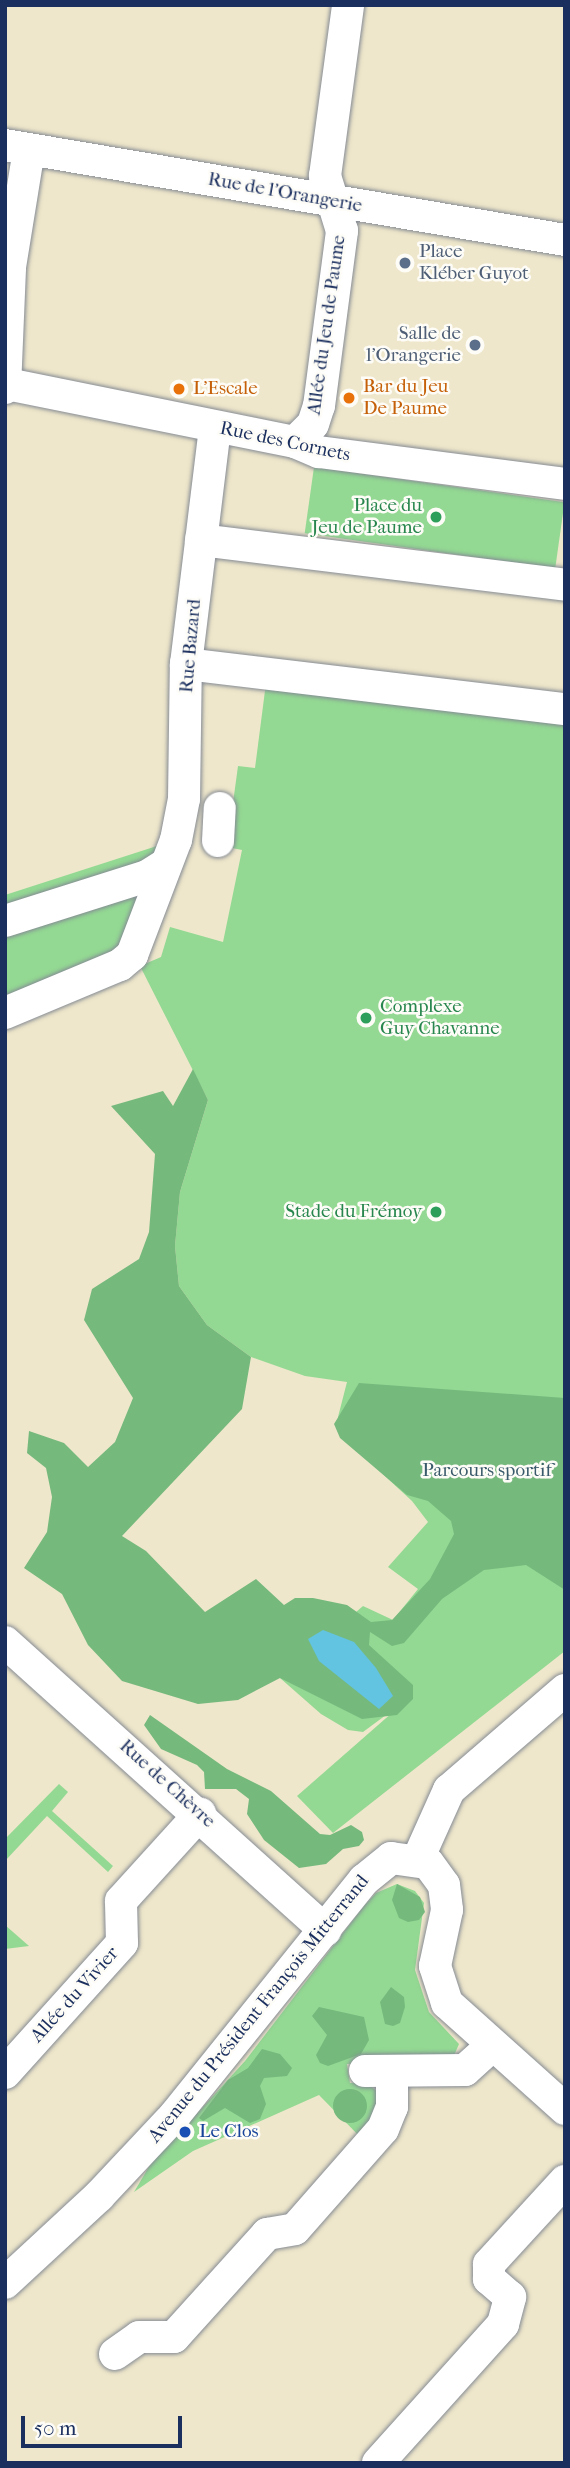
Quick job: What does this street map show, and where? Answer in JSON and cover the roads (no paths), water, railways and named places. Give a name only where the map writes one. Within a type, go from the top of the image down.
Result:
[{"type":"street","name":"Allée du Jeu de Paume","points":[[295,442],[313,424],[319,406],[342,231],[326,188],[326,158],[348,5]]},
{"type":"street","name":"Rue de l'Orangerie","points":[[17,147],[565,240]]},
{"type":"street","points":[[6,386],[17,147]]},
{"type":"street","name":"Rue des Cornets","points":[[6,386],[295,442],[319,452],[565,484]]},
{"type":"street","name":"Rue Bazard","points":[[5,1013],[120,965],[132,955],[166,864],[184,799],[187,664],[215,427]]},
{"type":"street","points":[[201,540],[565,585]]},
{"type":"street","points":[[187,664],[565,709]]},
{"type":"street","points":[[218,841],[220,808]]},
{"type":"street","points":[[5,921],[147,876],[166,864]]},
{"type":"street","name":"Rue de Chèvre","points":[[9,1652],[200,1814],[325,1930]]},
{"type":"street","points":[[565,1690],[449,1790],[418,1859],[434,1866],[447,1896],[435,1966],[441,1992],[454,2013],[565,2109]]},
{"type":"street","name":"Allée du Vivier","points":[[5,2073],[122,1943],[121,1901],[200,1814]]},
{"type":"street","name":"Avenue du Président François Mitterrand","points":[[5,2283],[99,2196],[175,2115],[381,1863],[400,1856],[418,1859]]},
{"type":"street","points":[[115,2354],[139,2337],[174,2337],[267,2234],[295,2229],[383,2129],[392,2107],[379,2071],[465,2070],[492,2046]]},
{"type":"street","points":[[378,2463],[503,2324],[510,2297],[489,2279],[489,2264],[565,2181]]},
{"type":"water","points":[[323,1630],[354,1642],[376,1668],[393,1696],[379,1709],[319,1661],[308,1639]]},
{"type":"place","name":"Place Kléber Guyot","points":[[405,263]]},
{"type":"place","name":"Salle de l'Orangerie","points":[[475,345]]},
{"type":"place","name":"L'Escale","points":[[179,389]]},
{"type":"place","name":"Bar du Jeu De Paume","points":[[349,398]]},
{"type":"place","name":"Place du Jeu de Paume","points":[[436,517]]},
{"type":"place","name":"Complexe Guy Chavanne","points":[[366,1018]]},
{"type":"place","name":"Stade du Frémoy","points":[[436,1212]]},
{"type":"place","name":"Le Clos","points":[[185,2132]]},
{"type":"park label","name":"Parcours sportif","points":[[487,1471]]}]
